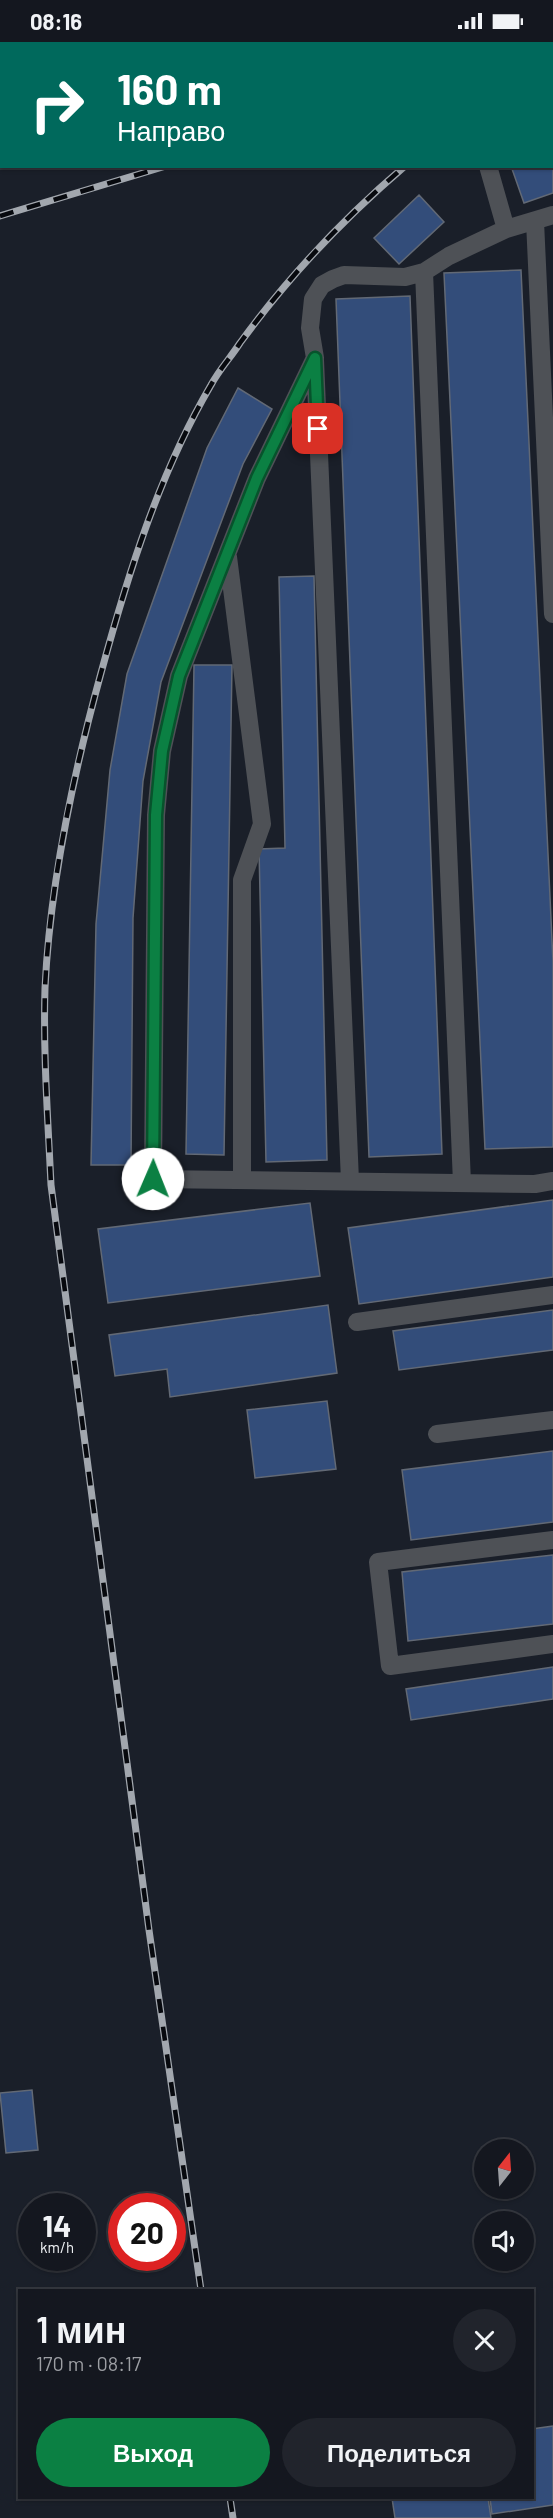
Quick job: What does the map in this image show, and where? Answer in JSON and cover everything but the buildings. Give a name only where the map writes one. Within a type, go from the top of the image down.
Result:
[{"type":"lane","points":[[489,168],[506,229]]},
{"type":"lane","points":[[350,1181],[315,358],[310,311],[313,299],[322,285],[344,275],[405,277],[424,272],[449,256],[506,229],[553,215]]},
{"type":"lane","points":[[535,221],[553,614]]},
{"type":"lane","points":[[424,272],[462,1183]]},
{"type":"lane","points":[[315,358],[257,478],[179,676],[162,751],[156,815],[153,1179],[535,1184],[553,1181]]},
{"type":"lane","points":[[227,556],[262,824],[242,880],[242,1180]]},
{"type":"lane","points":[[357,1322],[553,1295]]},
{"type":"lane","points":[[437,1434],[553,1420]]},
{"type":"lane","points":[[553,1540],[378,1562],[390,1666],[553,1644]]},
{"type":"railway","points":[[0,216],[159,168]]},
{"type":"railway","points":[[201,2289],[149,1930],[51,1185],[45,1037],[48,948],[64,829],[91,711],[111,636],[160,489],[192,419],[214,379],[258,319],[317,250],[403,168]]},
{"type":"railway","points":[[230,2499],[233,2518]]},
{"type":"route","points":[[153,1179],[156,815],[162,751],[179,676],[257,478],[315,358],[318,429]]}]
